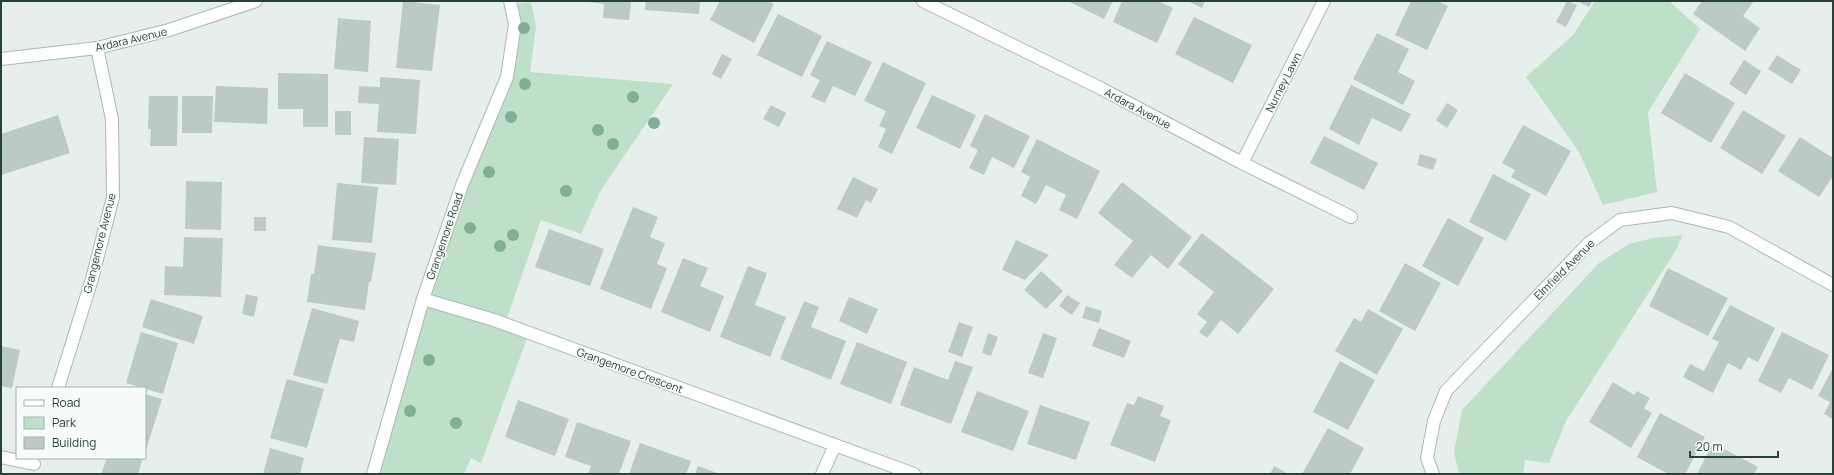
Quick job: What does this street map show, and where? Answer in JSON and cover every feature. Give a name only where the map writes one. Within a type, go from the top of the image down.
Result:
[{"type":"street","name":"Grangemore Road","points":[[373,474],[423,299],[462,185],[507,77],[515,24],[510,1]]},
{"type":"street","name":"Ardara Avenue","points":[[922,1],[1102,89],[1242,163],[1351,217]]},
{"type":"street","name":"Nurney Lawn","points":[[1242,163],[1324,1]]},
{"type":"street","name":"Ardara Avenue","points":[[1,59],[97,48],[169,30],[253,2]]},
{"type":"street","name":"Grangemore Avenue","points":[[58,387],[92,279],[113,197],[112,119],[97,48]]},
{"type":"street","name":"Elmfield Avenue","points":[[1433,474],[1426,458],[1434,421],[1446,391],[1589,243],[1620,220],[1672,212],[1730,227],[1833,285]]},
{"type":"street","name":"Grangemore Crescent","points":[[423,299],[494,320],[914,474]]},
{"type":"street","points":[[822,474],[835,445]]},
{"type":"street","points":[[1,457],[33,465]]},
{"type":"green space","points":[[1595,1],[1669,1],[1700,29],[1648,112],[1657,192],[1603,205],[1579,152],[1526,77],[1573,35]]},
{"type":"green space","points":[[531,2],[536,26],[530,72],[673,84],[601,190],[581,234],[541,220],[505,324],[529,333],[481,463],[471,458],[464,474],[373,474],[423,299],[507,77],[512,4]]},
{"type":"green space","points":[[1683,235],[1675,252],[1566,421],[1549,463],[1525,460],[1523,474],[1459,474],[1454,452],[1462,410],[1599,263],[1629,244],[1653,238]]},
{"type":"building","points":[[403,1],[440,5],[432,71],[396,68]]},
{"type":"building","points":[[580,1],[631,1],[629,20],[603,18],[604,4]]},
{"type":"building","points":[[646,1],[700,1],[699,14],[645,10]]},
{"type":"building","points":[[720,1],[768,1],[774,4],[754,43],[710,20]]},
{"type":"building","points":[[1068,1],[1113,1],[1104,19]]},
{"type":"building","points":[[1122,1],[1158,1],[1173,8],[1157,43],[1113,22]]},
{"type":"building","points":[[1188,1],[1205,1],[1202,8]]},
{"type":"building","points":[[1411,1],[1437,1],[1448,6],[1427,50],[1395,35]]},
{"type":"building","points":[[1567,1],[1577,5],[1566,27],[1556,22]]},
{"type":"building","points":[[1577,1],[1592,1],[1589,7]]},
{"type":"building","points":[[1702,1],[1754,1],[1743,16],[1760,28],[1745,51],[1693,14]]},
{"type":"building","points":[[778,14],[822,36],[802,77],[757,55]]},
{"type":"building","points":[[1194,17],[1252,45],[1233,83],[1175,54]]},
{"type":"building","points":[[338,18],[371,21],[368,72],[334,69]]},
{"type":"building","points":[[1377,33],[1409,49],[1398,72],[1415,81],[1403,105],[1353,79]]},
{"type":"building","points":[[827,41],[872,62],[855,96],[833,86],[825,103],[811,97],[820,80],[810,75]]},
{"type":"building","points":[[722,54],[732,59],[721,79],[712,74]]},
{"type":"building","points":[[1777,55],[1801,70],[1792,84],[1768,69]]},
{"type":"building","points":[[1744,60],[1761,71],[1746,95],[1729,84]]},
{"type":"building","points":[[883,62],[926,83],[892,154],[878,147],[886,129],[879,126],[886,111],[864,101]]},
{"type":"building","points":[[278,73],[328,74],[328,127],[303,127],[303,109],[278,109]]},
{"type":"building","points":[[1685,73],[1735,103],[1711,143],[1661,113]]},
{"type":"building","points":[[380,77],[420,80],[416,134],[377,132],[379,104],[358,103],[359,86],[380,87]]},
{"type":"building","points":[[1351,85],[1411,114],[1401,132],[1372,118],[1359,145],[1329,129]]},
{"type":"building","points":[[216,86],[268,88],[267,124],[214,122]]},
{"type":"building","points":[[932,95],[976,115],[960,149],[916,128]]},
{"type":"building","points":[[149,96],[178,96],[177,146],[150,146],[151,129],[148,129]]},
{"type":"building","points":[[182,96],[213,96],[212,133],[182,133]]},
{"type":"building","points":[[1447,103],[1458,110],[1447,128],[1436,120]]},
{"type":"building","points":[[771,105],[786,113],[779,127],[763,119]]},
{"type":"building","points":[[1743,110],[1786,136],[1762,174],[1720,148]]},
{"type":"building","points":[[335,111],[351,111],[351,135],[335,135]]},
{"type":"building","points":[[985,114],[1030,136],[1014,168],[992,157],[984,175],[969,168],[978,150],[970,146]]},
{"type":"building","points":[[58,115],[70,153],[1,175],[1,134]]},
{"type":"building","points":[[1523,125],[1571,151],[1546,196],[1511,177],[1515,170],[1502,163]]},
{"type":"building","points":[[1324,136],[1378,163],[1364,190],[1310,163]]},
{"type":"building","points":[[364,137],[399,139],[396,185],[361,183]]},
{"type":"building","points":[[1800,137],[1833,158],[1833,176],[1819,197],[1778,171]]},
{"type":"building","points":[[1037,139],[1100,171],[1077,219],[1059,210],[1066,195],[1046,185],[1036,204],[1021,196],[1030,177],[1021,172]]},
{"type":"building","points":[[1420,154],[1437,159],[1433,170],[1417,165]]},
{"type":"building","points":[[1493,174],[1531,194],[1506,241],[1469,222]]},
{"type":"building","points":[[853,177],[878,189],[871,203],[866,200],[857,218],[837,209]]},
{"type":"building","points":[[186,181],[222,182],[221,230],[185,229]]},
{"type":"building","points":[[1122,182],[1192,237],[1168,269],[1151,255],[1132,278],[1114,265],[1133,241],[1098,213]]},
{"type":"building","points":[[337,183],[378,187],[372,243],[332,240]]},
{"type":"building","points":[[633,207],[658,217],[650,237],[665,243],[657,264],[667,268],[651,309],[600,289]]},
{"type":"building","points":[[254,217],[266,217],[266,231],[254,231]]},
{"type":"building","points":[[1448,218],[1484,238],[1458,286],[1422,266]]},
{"type":"building","points":[[549,229],[604,249],[590,286],[535,267]]},
{"type":"building","points":[[1202,233],[1274,289],[1238,334],[1221,320],[1207,338],[1199,332],[1207,322],[1197,314],[1214,292],[1178,264]]},
{"type":"building","points":[[184,237],[223,238],[221,297],[164,295],[165,266],[183,267]]},
{"type":"building","points":[[1016,240],[1049,255],[1025,280],[1002,270]]},
{"type":"building","points":[[318,245],[376,253],[371,282],[369,282],[365,310],[307,302],[311,274],[314,274]]},
{"type":"building","points":[[683,258],[708,268],[700,286],[724,296],[710,332],[661,312]]},
{"type":"building","points":[[1405,263],[1441,283],[1415,331],[1379,311]]},
{"type":"building","points":[[748,266],[767,273],[755,305],[786,317],[770,357],[720,337]]},
{"type":"building","points":[[1668,268],[1728,298],[1708,336],[1649,306]]},
{"type":"building","points":[[1041,271],[1063,291],[1046,309],[1024,290]]},
{"type":"building","points":[[246,294],[258,297],[254,317],[242,314]]},
{"type":"building","points":[[1067,295],[1080,303],[1072,315],[1059,306]]},
{"type":"building","points":[[849,297],[878,309],[867,334],[839,321]]},
{"type":"building","points":[[151,299],[203,316],[194,344],[142,327]]},
{"type":"building","points":[[804,301],[819,307],[811,327],[846,341],[831,380],[780,359]]},
{"type":"building","points":[[1730,305],[1775,328],[1758,362],[1748,357],[1741,370],[1728,363],[1713,393],[1683,377],[1690,364],[1704,371],[1719,342],[1712,339]]},
{"type":"building","points":[[1086,306],[1102,311],[1099,323],[1082,318]]},
{"type":"building","points":[[312,308],[359,321],[354,342],[340,339],[327,384],[293,375]]},
{"type":"building","points":[[1368,309],[1403,329],[1377,375],[1335,351],[1354,318],[1361,322]]},
{"type":"building","points":[[959,322],[973,327],[962,357],[948,352]]},
{"type":"building","points":[[1099,328],[1131,341],[1124,358],[1092,346]]},
{"type":"building","points":[[141,332],[178,343],[163,394],[146,389],[146,387],[139,387],[126,383]]},
{"type":"building","points":[[1782,332],[1829,355],[1812,390],[1789,378],[1781,393],[1758,381]]},
{"type":"building","points":[[988,333],[998,337],[991,356],[982,353]]},
{"type":"building","points":[[1043,333],[1057,338],[1043,378],[1028,373]]},
{"type":"building","points":[[857,342],[907,362],[891,404],[840,384]]},
{"type":"building","points":[[1,346],[20,350],[12,388],[1,386]]},
{"type":"building","points":[[955,361],[973,367],[951,424],[900,405],[914,367],[948,380]]},
{"type":"building","points":[[1340,361],[1375,380],[1348,430],[1313,412]]},
{"type":"building","points":[[1833,368],[1833,419],[1824,414],[1830,402],[1818,396]]},
{"type":"building","points":[[287,379],[324,389],[307,448],[270,438]]},
{"type":"building","points":[[1613,382],[1634,395],[1637,391],[1650,398],[1644,408],[1652,413],[1631,448],[1589,422]]},
{"type":"building","points":[[977,391],[1029,411],[1013,451],[961,432]]},
{"type":"building","points":[[146,394],[162,399],[146,450]]},
{"type":"building","points":[[1138,396],[1164,406],[1160,416],[1171,420],[1155,462],[1110,445],[1127,403],[1134,405]]},
{"type":"building","points":[[518,400],[569,419],[555,456],[505,437]]},
{"type":"building","points":[[1040,405],[1090,422],[1076,460],[1027,444]]},
{"type":"building","points":[[1660,413],[1705,437],[1685,474],[1668,474],[1637,457]]},
{"type":"building","points":[[577,422],[631,441],[619,474],[588,474],[591,466],[565,457]]},
{"type":"building","points":[[1328,428],[1364,448],[1350,474],[1302,474]]},
{"type":"building","points":[[640,443],[691,461],[686,474],[629,474]]},
{"type":"building","points":[[1713,443],[1758,467],[1754,474],[1697,474]]},
{"type":"building","points":[[270,448],[304,458],[300,474],[263,474]]},
{"type":"building","points":[[107,459],[142,460],[138,474],[101,474]]},
{"type":"building","points":[[698,466],[720,474],[695,474]]},
{"type":"building","points":[[1274,466],[1288,474],[1270,474]]}]
